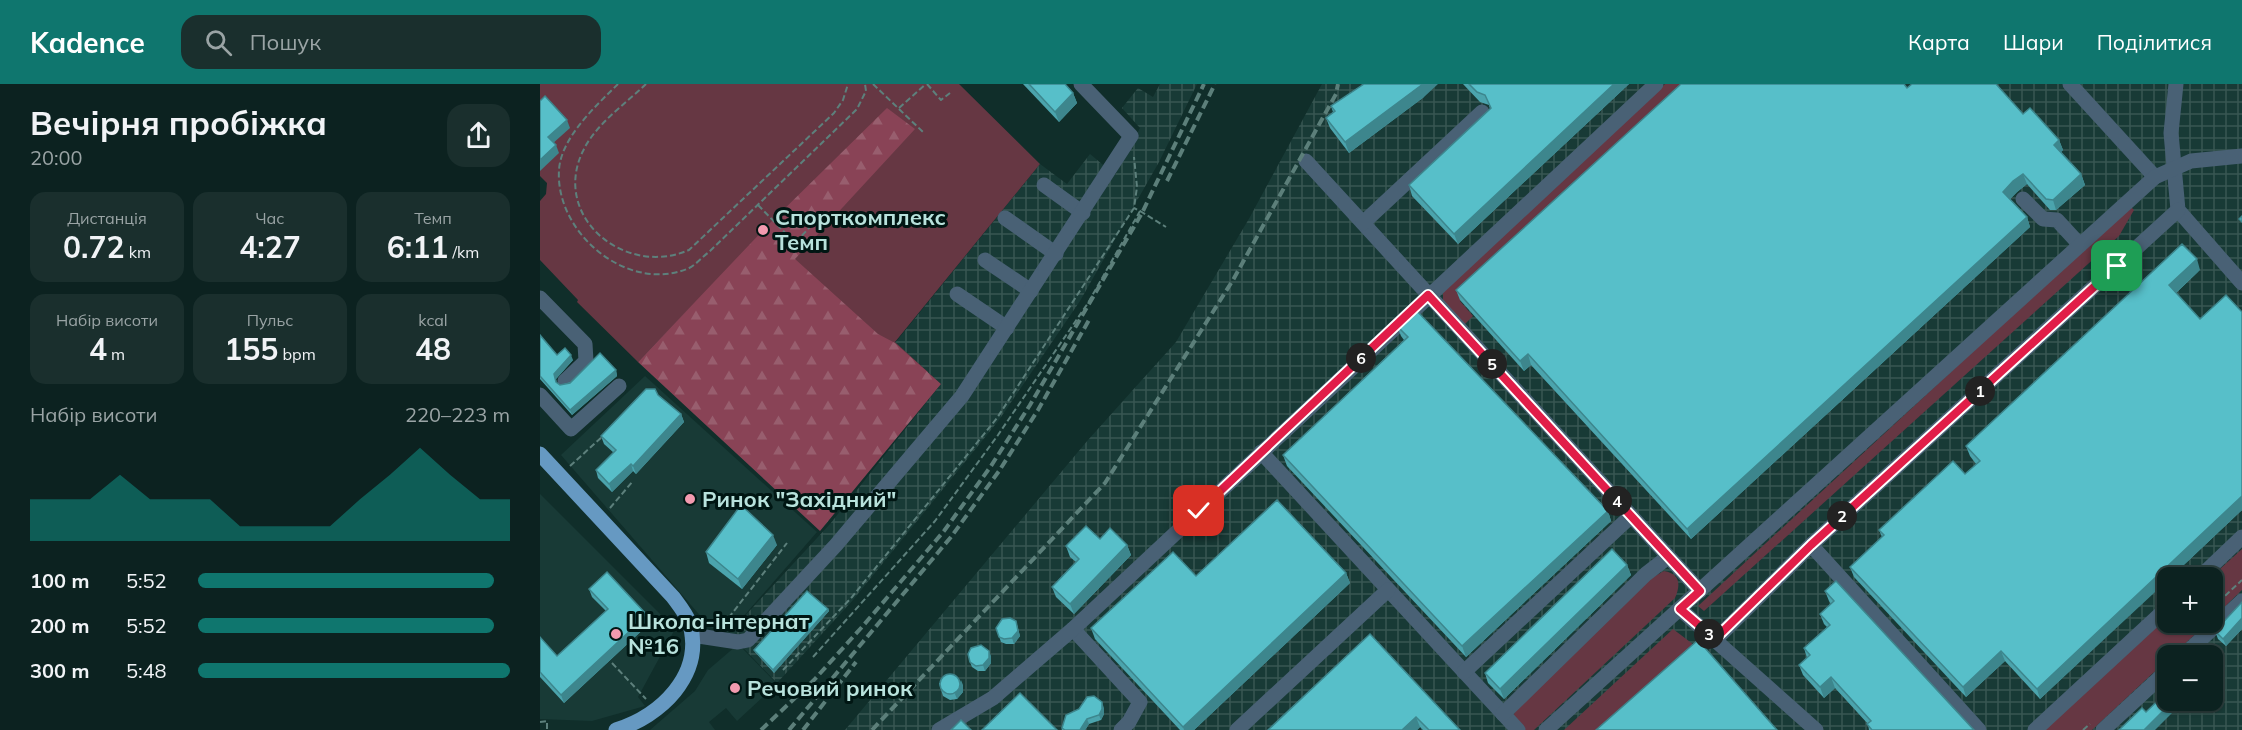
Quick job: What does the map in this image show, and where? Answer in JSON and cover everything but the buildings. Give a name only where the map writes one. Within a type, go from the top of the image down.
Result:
[{"type":"main road","points":[[540,454],[673,597],[689,621],[693,651],[676,689],[653,714],[616,730]]},
{"type":"street","points":[[692,635],[738,642],[748,640],[836,545],[962,396],[1131,136],[1081,84]]},
{"type":"street","points":[[939,730],[993,698],[1073,630],[1428,295],[1656,84]]},
{"type":"street","points":[[2070,84],[2155,177]]},
{"type":"street","points":[[2176,84],[2171,133],[2178,210],[2242,284]]},
{"type":"street","points":[[1363,223],[1482,112]]},
{"type":"street","points":[[1546,730],[2155,177],[2191,161],[2242,156]]},
{"type":"street","points":[[1306,161],[1700,591]]},
{"type":"street","points":[[1044,185],[1083,213]]},
{"type":"street","points":[[2023,199],[2043,219],[2057,220],[2080,245]]},
{"type":"street","points":[[1715,639],[1811,545],[2178,210]]},
{"type":"street","points":[[1005,218],[1056,254]]},
{"type":"street","points":[[985,260],[1031,291]]},
{"type":"street","points":[[957,294],[1007,328]]},
{"type":"street","points":[[540,298],[585,344],[586,361],[565,381]]},
{"type":"street","points":[[540,394],[571,429],[619,386]]},
{"type":"street","points":[[1261,452],[1518,730]]},
{"type":"street","points":[[1464,672],[1631,516]]},
{"type":"street","points":[[2211,567],[2242,537]]},
{"type":"street","points":[[1811,545],[1979,730]]},
{"type":"street","points":[[1503,714],[1646,574],[1668,557]]},
{"type":"street","points":[[1237,730],[1388,590]]},
{"type":"street","points":[[2195,645],[2242,601]]},
{"type":"street","points":[[1680,609],[1816,730]]},
{"type":"street","points":[[2035,730],[2157,617]]},
{"type":"street","points":[[1073,630],[1140,702],[1122,730]]},
{"type":"street","points":[[2103,730],[2157,680]]},
{"type":"path","points":[[618,84],[584,118],[569,142],[559,168],[561,196],[572,223],[590,246],[612,262],[636,270],[665,274],[688,268],[758,206],[857,109],[866,91],[865,84]]},
{"type":"path","points":[[646,84],[591,138],[582,152],[576,172],[578,199],[589,224],[607,243],[627,253],[651,259],[671,258],[688,250],[834,113],[843,100],[848,84]]},
{"type":"path","points":[[873,84],[924,133]]},
{"type":"path","points":[[899,108],[926,84],[940,100],[950,93]]},
{"type":"path","points":[[783,670],[852,597],[997,418],[1134,208],[1137,187],[1131,136]]},
{"type":"path","points":[[758,206],[803,250]]},
{"type":"path","points":[[1134,208],[1166,227]]},
{"type":"path","points":[[813,657],[935,521],[991,445],[1089,303],[1140,212]]},
{"type":"path","points":[[795,243],[822,214]]},
{"type":"path","points":[[568,468],[604,435]]},
{"type":"path","points":[[607,512],[633,481]]},
{"type":"path","points":[[719,630],[787,543]]},
{"type":"path","points":[[2223,598],[2242,580]]},
{"type":"path","points":[[612,663],[650,704]]},
{"type":"path","points":[[540,722],[547,722],[547,730]]},
{"type":"shaded area","name":"Спорткомплекс Темп","points":[[540,84],[959,84],[1040,164],[895,342],[928,372],[894,412],[691,307],[638,362],[577,302],[578,300],[540,260],[540,201],[546,194],[547,183],[540,176]]},
{"type":"shaded area","points":[[1160,84],[1197,84],[1159,162],[1080,301],[999,420],[853,600],[777,683],[729,633],[830,524],[941,384],[895,343],[1040,164],[1067,184],[1090,154],[1115,175],[1140,128],[1122,108],[1138,88],[1153,97]]},
{"type":"shaded area","points":[[1322,84],[2242,84],[2242,730],[845,730],[1088,440],[1176,342],[1250,217]]},
{"type":"shaded area","points":[[1665,84],[1696,84],[1460,301],[1473,316],[1462,327],[1443,304],[1443,290]]},
{"type":"shaded area","points":[[2130,206],[2134,210],[2119,236],[1704,611],[1698,606]]},
{"type":"shaded area","name":"Ринок \"Західний\"","points":[[645,376],[817,532],[729,633],[710,627],[561,455]]},
{"type":"shaded area","points":[[540,494],[675,629],[638,697],[645,706],[592,721],[540,719]]},
{"type":"shaded area","points":[[2242,549],[2242,590],[2223,608],[2223,567]]},
{"type":"shaded area","points":[[1664,571],[1669,572],[1678,580],[1675,598],[1534,730],[1522,730],[1513,717],[1517,706],[1646,581]]},
{"type":"shaded area","points":[[2157,626],[2157,633],[2197,633],[2183,645],[2157,645],[2157,669],[2092,730],[2045,730]]},
{"type":"shaded area","points":[[1673,629],[1702,651],[1612,730],[1564,730]]},
{"type":"shaded area","name":"Речовий ринок","points":[[736,646],[743,649],[777,684],[737,721],[726,708],[709,722],[715,730],[650,730],[695,691],[708,670]]},
{"type":"green space","points":[[887,108],[915,129],[795,259],[878,334],[895,343],[941,384],[820,531],[638,362],[770,223]]},
{"type":"railway","points":[[761,730],[814,680],[862,627],[944,531],[991,466],[1030,405],[1142,213],[1204,84]]},
{"type":"railway","points":[[1167,181],[1215,84]]},
{"type":"railway","points":[[872,730],[1105,483],[1233,280],[1336,94],[1338,84]]},
{"type":"railway","points":[[789,730],[951,537],[999,471],[1038,410],[1089,320]]},
{"type":"railway","points":[[803,730],[856,662]]},
{"type":"place","name":"Спорткомплекс Темп","points":[[763,230]]},
{"type":"place","name":"Ринок \"Західний\"","points":[[690,499]]},
{"type":"place","name":"Школа-інтернат №16","points":[[616,634]]},
{"type":"place","name":"Речовий ринок","points":[[735,688]]},
{"type":"route","points":[[1199,511],[1428,295],[1700,591],[1680,609],[1715,639],[1811,545],[2117,266]]}]
